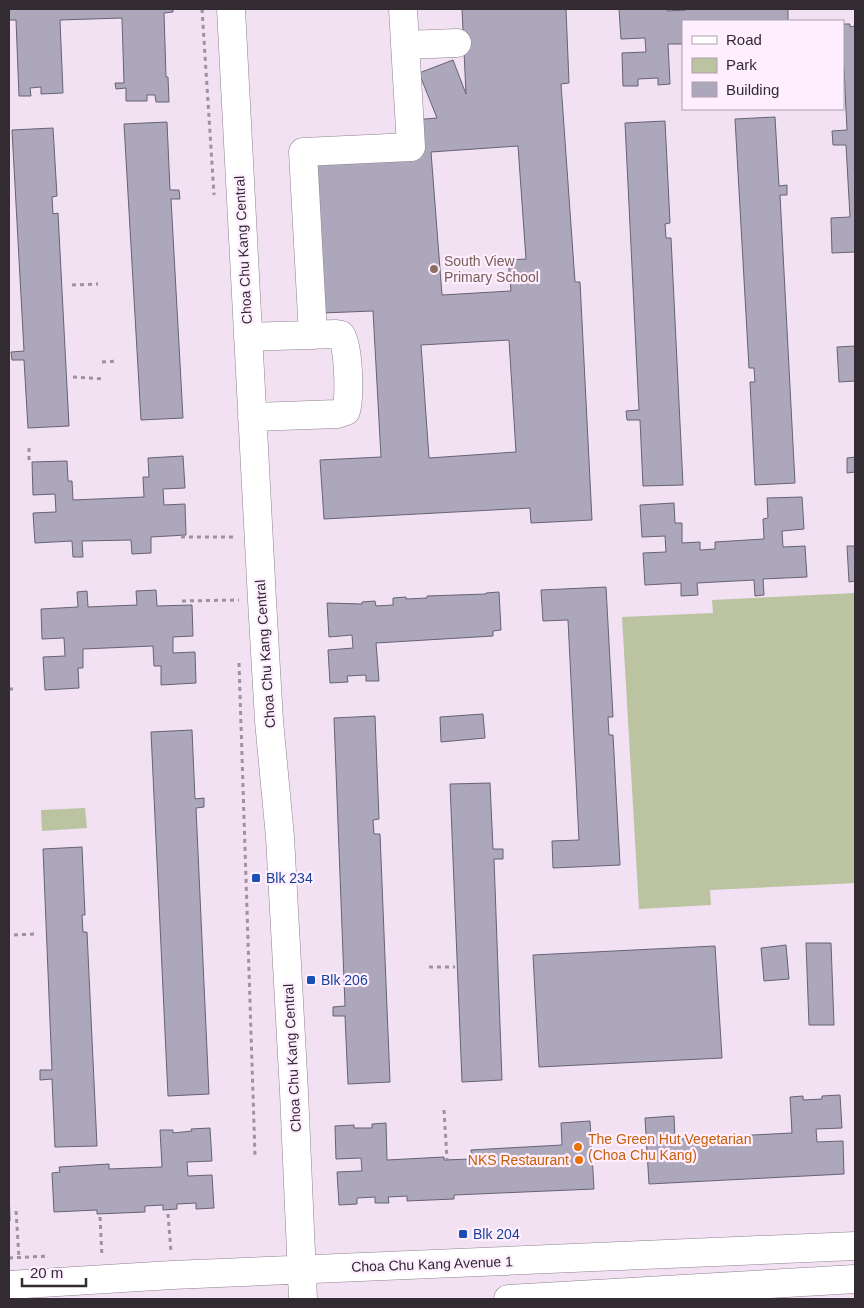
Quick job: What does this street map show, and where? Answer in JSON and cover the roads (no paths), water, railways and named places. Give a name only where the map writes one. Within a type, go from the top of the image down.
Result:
[{"type":"street","name":"Choa Chu Kang Central","points":[[231,9],[269,721],[281,846],[303,1299]]},
{"type":"street","points":[[313,335],[303,152],[411,147],[403,9]]},
{"type":"street","points":[[405,45],[457,43]]},
{"type":"street","points":[[248,337],[336,334],[341,336],[345,342],[349,402],[346,410],[338,414],[252,417]]},
{"type":"street","name":"Choa Chu Kang Avenue 1","points":[[9,1285],[172,1275],[855,1246]]},
{"type":"street","points":[[549,1259],[551,1298]]},
{"type":"street","points":[[508,1299],[855,1279]]},
{"type":"place","name":"South View Primary School","points":[[434,269]]},
{"type":"place","name":"Blk 234","points":[[256,878]]},
{"type":"place","name":"Blk 206","points":[[311,980]]},
{"type":"place","name":"The Green Hut Vegetarian (Choa Chu Kang)","points":[[578,1147]]},
{"type":"place","name":"NKS Restaurant","points":[[579,1160]]},
{"type":"place","name":"Blk 204","points":[[463,1234]]}]
